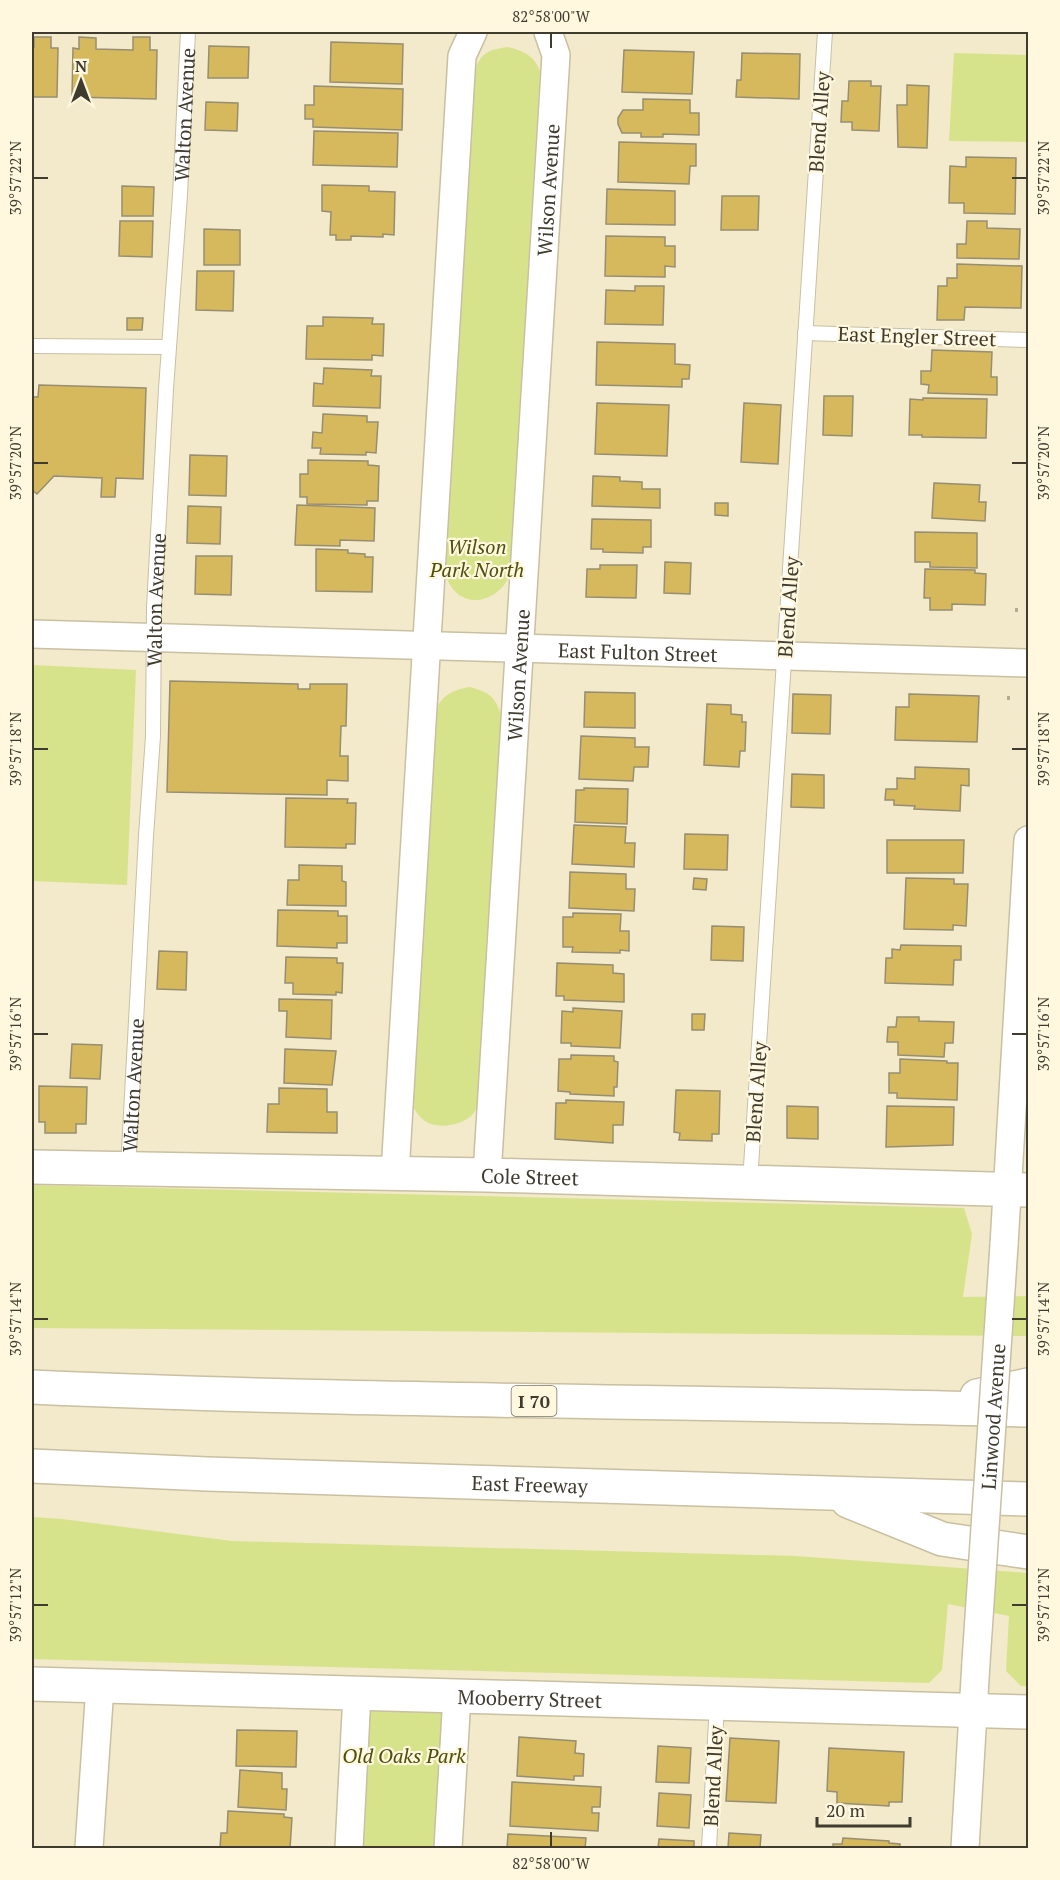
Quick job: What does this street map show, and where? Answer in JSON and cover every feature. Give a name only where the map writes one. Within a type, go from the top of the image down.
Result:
[{"type":"main road","name":"Cole Street","points":[[32,1167],[487,1175],[1018,1190]]},
{"type":"main road","points":[[926,1407],[1029,1385]]},
{"type":"main road","name":"I 70","points":[[32,1387],[472,1400],[1029,1410]]},
{"type":"main road","name":"East Freeway","points":[[32,1466],[207,1474],[1029,1499]]},
{"type":"main road","points":[[827,1493],[942,1539],[1029,1552]]},
{"type":"main road","name":"Mooberry Street","points":[[32,1684],[1029,1712]]},
{"type":"street","points":[[395,1173],[462,56],[473,32]]},
{"type":"street","name":"Wilson Avenue","points":[[487,1175],[556,55],[548,32]]},
{"type":"street","name":"East Fulton Street","points":[[32,634],[1029,663]]},
{"type":"street","name":"Linwood Avenue","points":[[965,1848],[1004,1245],[1018,1190],[1029,840]]},
{"type":"street","points":[[89,1848],[100,1686]]},
{"type":"street","points":[[349,1848],[357,1694]]},
{"type":"street","points":[[448,1848],[457,1696]]},
{"type":"lane","name":"Walton Avenue","points":[[128,1169],[153,736],[154,607],[188,32]]},
{"type":"lane","name":"Blend Alley","points":[[750,1182],[825,32]]},
{"type":"lane","name":"East Engler Street","points":[[806,333],[1029,340]]},
{"type":"lane","points":[[32,346],[168,347]]},
{"type":"lane","name":"Blend Alley","points":[[709,1848],[717,1704]]},
{"type":"green space","name":"Wilson Park North","points":[[508,47],[527,54],[535,61],[540,71],[510,575],[498,592],[481,600],[472,600],[455,592],[443,569],[473,76],[484,54]]},
{"type":"green space","points":[[954,53],[1028,55],[1028,142],[949,141]]},
{"type":"green space","points":[[32,665],[136,670],[127,885],[32,881]]},
{"type":"green space","points":[[470,687],[483,691],[491,697],[502,717],[480,1101],[469,1118],[443,1126],[430,1124],[423,1119],[411,1102],[436,709],[450,694]]},
{"type":"green space","points":[[32,1185],[964,1208],[972,1234],[963,1297],[1028,1296],[1028,1336],[32,1328]]},
{"type":"green space","points":[[32,1517],[232,1541],[795,1556],[1028,1573],[1028,1686],[1021,1686],[1006,1671],[1009,1616],[948,1604],[942,1670],[929,1683],[32,1659]]},
{"type":"green space","name":"Old Oaks Park","points":[[364,1704],[451,1707],[442,1848],[356,1848]]},
{"type":"building","points":[[34,37],[51,37],[51,48],[58,48],[57,97],[32,97]]},
{"type":"building","points":[[79,37],[96,38],[96,49],[133,50],[133,37],[150,37],[150,50],[157,50],[156,99],[72,97],[73,48],[79,49]]},
{"type":"building","points":[[331,42],[403,44],[402,84],[330,82]]},
{"type":"building","points":[[209,46],[249,47],[248,78],[208,78]]},
{"type":"building","points":[[624,50],[694,52],[692,94],[622,92]]},
{"type":"building","points":[[742,53],[800,54],[799,99],[736,97],[737,80],[741,80]]},
{"type":"building","points":[[849,81],[871,81],[871,86],[881,86],[879,131],[852,130],[852,122],[841,122],[842,101],[848,101]]},
{"type":"building","points":[[907,85],[929,86],[927,148],[898,147],[897,105],[907,105]]},
{"type":"building","points":[[314,86],[403,89],[402,130],[313,127],[313,119],[305,119],[305,105],[314,105]]},
{"type":"building","points":[[643,99],[690,100],[690,113],[699,113],[699,135],[663,134],[663,137],[641,137],[641,133],[622,133],[618,118],[623,110],[643,110]]},
{"type":"building","points":[[206,102],[238,103],[237,131],[205,130]]},
{"type":"building","points":[[314,131],[398,133],[397,167],[313,165]]},
{"type":"building","points":[[619,142],[696,144],[696,166],[690,166],[689,184],[618,182]]},
{"type":"building","points":[[966,157],[1016,158],[1015,214],[964,213],[964,203],[949,203],[950,166],[966,167]]},
{"type":"building","points":[[322,185],[369,186],[369,191],[395,192],[394,235],[351,236],[351,240],[336,240],[336,235],[330,235],[331,212],[322,211]]},
{"type":"building","points":[[122,186],[154,187],[153,216],[122,216]]},
{"type":"building","points":[[607,189],[675,191],[675,225],[606,224]]},
{"type":"building","points":[[722,196],[759,196],[758,230],[721,230]]},
{"type":"building","points":[[120,221],[153,221],[152,257],[119,256]]},
{"type":"building","points":[[967,221],[987,221],[987,228],[1020,229],[1019,259],[957,258],[957,244],[966,244]]},
{"type":"building","points":[[204,229],[240,230],[240,265],[204,265]]},
{"type":"building","points":[[606,236],[665,237],[665,246],[675,246],[675,267],[665,266],[665,277],[605,276]]},
{"type":"building","points":[[957,264],[1022,266],[1021,308],[965,307],[964,320],[937,320],[938,286],[947,286],[947,278],[957,278]]},
{"type":"building","points":[[197,271],[234,271],[233,311],[196,310]]},
{"type":"building","points":[[635,286],[664,286],[663,325],[605,324],[606,290],[635,291]]},
{"type":"building","points":[[323,317],[373,318],[372,324],[384,324],[383,356],[372,355],[372,360],[306,359],[307,326],[323,326]]},
{"type":"building","points":[[127,318],[143,318],[142,330],[127,330]]},
{"type":"building","points":[[597,342],[675,344],[675,364],[690,365],[689,379],[682,379],[682,387],[596,385]]},
{"type":"building","points":[[932,350],[992,352],[991,377],[997,377],[997,395],[928,393],[929,385],[921,384],[921,371],[931,371]]},
{"type":"building","points":[[324,368],[372,370],[371,376],[381,376],[380,408],[313,406],[314,383],[323,384]]},
{"type":"building","points":[[39,385],[146,388],[143,479],[116,478],[115,497],[101,497],[102,478],[54,476],[37,494],[32,490],[32,397],[38,397]]},
{"type":"building","points":[[824,396],[853,396],[852,436],[823,435]]},
{"type":"building","points":[[923,398],[987,399],[986,438],[909,435],[910,399],[923,400]]},
{"type":"building","points":[[597,403],[669,405],[667,456],[595,454]]},
{"type":"building","points":[[744,403],[781,405],[778,464],[741,462]]},
{"type":"building","points":[[323,414],[367,416],[367,422],[378,422],[376,453],[366,452],[366,455],[320,454],[321,448],[312,448],[313,432],[322,433]]},
{"type":"building","points":[[190,455],[227,456],[226,496],[189,495]]},
{"type":"building","points":[[308,460],[368,461],[368,465],[379,466],[378,501],[367,501],[367,505],[307,504],[307,497],[300,497],[300,474],[308,474]]},
{"type":"building","points":[[593,476],[620,477],[620,481],[642,482],[642,489],[660,489],[660,508],[592,506]]},
{"type":"building","points":[[934,483],[980,485],[979,502],[986,502],[985,521],[932,518]]},
{"type":"building","points":[[715,503],[728,503],[728,516],[715,515]]},
{"type":"building","points":[[297,505],[375,508],[374,541],[340,540],[340,546],[295,545]]},
{"type":"building","points":[[188,506],[221,507],[220,544],[187,543]]},
{"type":"building","points":[[592,519],[651,520],[651,547],[643,547],[643,553],[603,552],[603,549],[591,549]]},
{"type":"building","points":[[915,532],[977,533],[977,568],[930,567],[930,562],[915,562]]},
{"type":"building","points":[[316,549],[348,550],[348,553],[373,557],[372,592],[316,591]]},
{"type":"building","points":[[196,556],[232,556],[231,595],[195,594]]},
{"type":"building","points":[[665,562],[691,563],[690,594],[664,593]]},
{"type":"building","points":[[600,565],[637,565],[636,598],[586,597],[587,569],[600,569]]},
{"type":"building","points":[[925,569],[975,570],[975,573],[986,574],[985,605],[952,604],[952,610],[930,610],[930,598],[924,598]]},
{"type":"building","points":[[170,681],[298,684],[298,689],[310,689],[310,684],[347,684],[346,726],[341,726],[340,756],[348,756],[348,781],[327,780],[327,795],[167,792]]},
{"type":"building","points":[[585,692],[635,693],[635,728],[584,727]]},
{"type":"building","points":[[793,694],[831,695],[830,734],[792,733]]},
{"type":"building","points":[[909,694],[979,696],[977,742],[895,740],[896,707],[909,707]]},
{"type":"building","points":[[707,704],[731,705],[731,714],[742,715],[742,722],[746,722],[745,751],[740,751],[739,767],[704,765]]},
{"type":"building","points":[[581,736],[635,738],[635,747],[649,747],[648,767],[634,767],[633,781],[579,779]]},
{"type":"building","points":[[915,767],[969,769],[969,786],[961,785],[960,811],[914,809],[915,806],[894,805],[894,800],[885,800],[886,789],[897,789],[897,778],[915,779]]},
{"type":"building","points":[[792,774],[824,775],[824,808],[791,807]]},
{"type":"building","points":[[584,788],[628,789],[627,824],[575,822],[576,790],[584,790]]},
{"type":"building","points":[[286,798],[348,799],[347,803],[356,803],[355,844],[346,844],[346,848],[285,847]]},
{"type":"building","points":[[574,825],[626,827],[625,843],[635,843],[634,867],[572,864]]},
{"type":"building","points":[[685,834],[728,835],[727,870],[684,869]]},
{"type":"building","points":[[887,840],[964,840],[963,873],[887,873]]},
{"type":"building","points":[[299,865],[342,866],[342,881],[346,882],[346,906],[287,905],[288,880],[299,880]]},
{"type":"building","points":[[570,872],[626,874],[626,889],[635,889],[634,911],[569,908]]},
{"type":"building","points":[[694,878],[707,879],[706,890],[693,889]]},
{"type":"building","points":[[906,878],[954,879],[954,884],[968,884],[966,926],[953,925],[953,930],[904,929]]},
{"type":"building","points":[[278,910],[338,911],[338,916],[347,916],[347,943],[337,943],[337,948],[277,946]]},
{"type":"building","points":[[573,913],[621,914],[620,931],[629,931],[629,951],[620,950],[620,953],[572,952],[573,947],[563,947],[563,917],[573,917]]},
{"type":"building","points":[[712,926],[744,927],[743,961],[711,960]]},
{"type":"building","points":[[901,945],[961,946],[961,960],[954,960],[953,985],[885,983],[886,958],[892,958],[892,949],[900,950]]},
{"type":"building","points":[[159,951],[187,952],[186,990],[157,989]]},
{"type":"building","points":[[286,957],[337,958],[337,963],[343,963],[342,993],[336,992],[336,995],[293,994],[293,983],[285,983]]},
{"type":"building","points":[[557,963],[613,965],[613,973],[624,974],[624,1002],[564,1000],[564,996],[556,996]]},
{"type":"building","points":[[279,999],[332,1000],[331,1039],[286,1037],[287,1011],[279,1011]]},
{"type":"building","points":[[573,1008],[622,1011],[620,1048],[571,1046],[571,1043],[561,1043],[562,1011],[573,1012]]},
{"type":"building","points":[[692,1014],[705,1014],[704,1030],[692,1030]]},
{"type":"building","points":[[897,1017],[919,1017],[919,1021],[954,1022],[953,1043],[945,1043],[944,1057],[898,1055],[898,1042],[887,1042],[888,1027],[896,1027]]},
{"type":"building","points":[[72,1044],[102,1045],[100,1079],[70,1078]]},
{"type":"building","points":[[285,1049],[336,1051],[332,1085],[284,1083]]},
{"type":"building","points":[[571,1055],[614,1056],[614,1061],[618,1062],[617,1087],[614,1087],[614,1096],[570,1094],[570,1092],[558,1091],[559,1059],[571,1059]]},
{"type":"building","points":[[900,1059],[958,1063],[957,1100],[897,1098],[897,1093],[889,1093],[889,1073],[900,1073]]},
{"type":"building","points":[[39,1086],[87,1087],[86,1124],[76,1124],[76,1133],[45,1133],[45,1122],[39,1122]]},
{"type":"building","points":[[279,1088],[327,1089],[327,1112],[337,1112],[337,1133],[267,1132],[268,1104],[279,1104]]},
{"type":"building","points":[[676,1090],[720,1091],[719,1134],[712,1134],[712,1141],[679,1140],[680,1133],[674,1132]]},
{"type":"building","points":[[566,1100],[624,1102],[623,1125],[613,1125],[613,1143],[555,1139],[556,1103],[566,1103]]},
{"type":"building","points":[[787,1106],[818,1107],[818,1139],[787,1138]]},
{"type":"building","points":[[887,1106],[954,1107],[953,1145],[886,1147]]},
{"type":"building","points":[[237,1730],[297,1731],[296,1767],[236,1766]]},
{"type":"building","points":[[519,1737],[576,1741],[575,1753],[584,1754],[583,1776],[574,1776],[574,1780],[517,1776]]},
{"type":"building","points":[[730,1738],[779,1741],[776,1803],[726,1801]]},
{"type":"building","points":[[658,1746],[691,1748],[689,1783],[656,1782]]},
{"type":"building","points":[[829,1748],[904,1752],[902,1802],[889,1802],[889,1806],[837,1803],[837,1792],[827,1791]]},
{"type":"building","points":[[240,1770],[282,1773],[282,1789],[287,1789],[286,1810],[238,1807]]},
{"type":"building","points":[[512,1782],[601,1787],[600,1807],[592,1807],[592,1813],[599,1813],[598,1831],[510,1826]]},
{"type":"building","points":[[659,1793],[691,1795],[689,1828],[657,1826]]},
{"type":"building","points":[[228,1811],[284,1814],[284,1817],[292,1818],[290,1848],[220,1848],[221,1833],[227,1833]]},
{"type":"building","points":[[729,1833],[761,1835],[760,1848],[728,1848]]},
{"type":"building","points":[[508,1834],[586,1838],[585,1848],[507,1848]]},
{"type":"building","points":[[843,1838],[889,1841],[889,1843],[900,1844],[900,1848],[833,1848],[833,1844],[842,1844]]},
{"type":"building","points":[[659,1839],[694,1841],[694,1848],[658,1848]]}]
